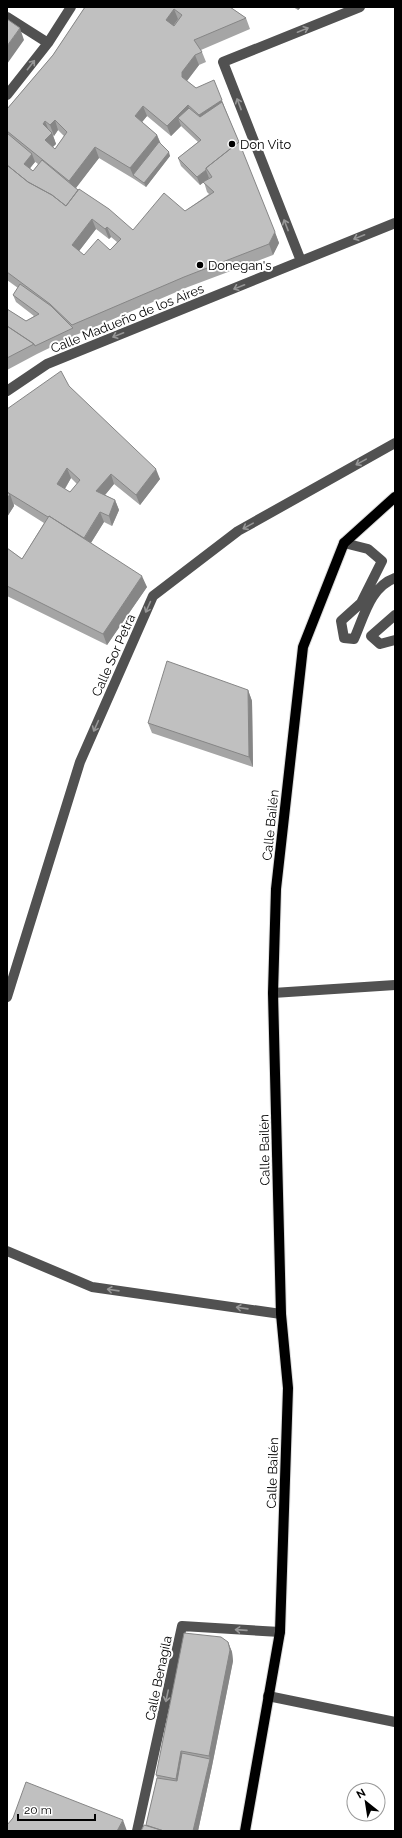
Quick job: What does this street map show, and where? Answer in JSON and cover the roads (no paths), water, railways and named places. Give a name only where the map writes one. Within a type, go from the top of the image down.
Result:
[{"type":"main road","name":"Calle Bailén","points":[[245,1831],[280,1632],[288,1388],[281,1314],[273,993],[276,889],[303,647],[344,543],[395,497]]},
{"type":"street","points":[[7,95],[48,43],[71,7]]},
{"type":"street","points":[[300,261],[223,62],[360,7]]},
{"type":"street","points":[[7,17],[48,43]]},
{"type":"street","name":"Calle Madueño de los Aires","points":[[7,391],[47,364],[395,223]]},
{"type":"street","name":"Calle Sor Petra","points":[[7,997],[80,762],[153,596],[238,531],[395,443]]},
{"type":"street","points":[[344,543],[368,549],[382,561],[361,603],[341,621],[344,638],[354,639],[376,590],[388,580],[395,578]]},
{"type":"street","points":[[395,616],[371,636],[380,644],[395,640]]},
{"type":"street","points":[[273,993],[395,985]]},
{"type":"street","points":[[7,1251],[92,1287],[281,1314]]},
{"type":"street","name":"Calle Benagila","points":[[137,1831],[182,1626],[280,1632]]},
{"type":"street","points":[[268,1696],[395,1722]]},
{"type":"place","name":"Don Vito","points":[[232,144]]},
{"type":"place","name":"Donegan's","points":[[200,265]]}]
